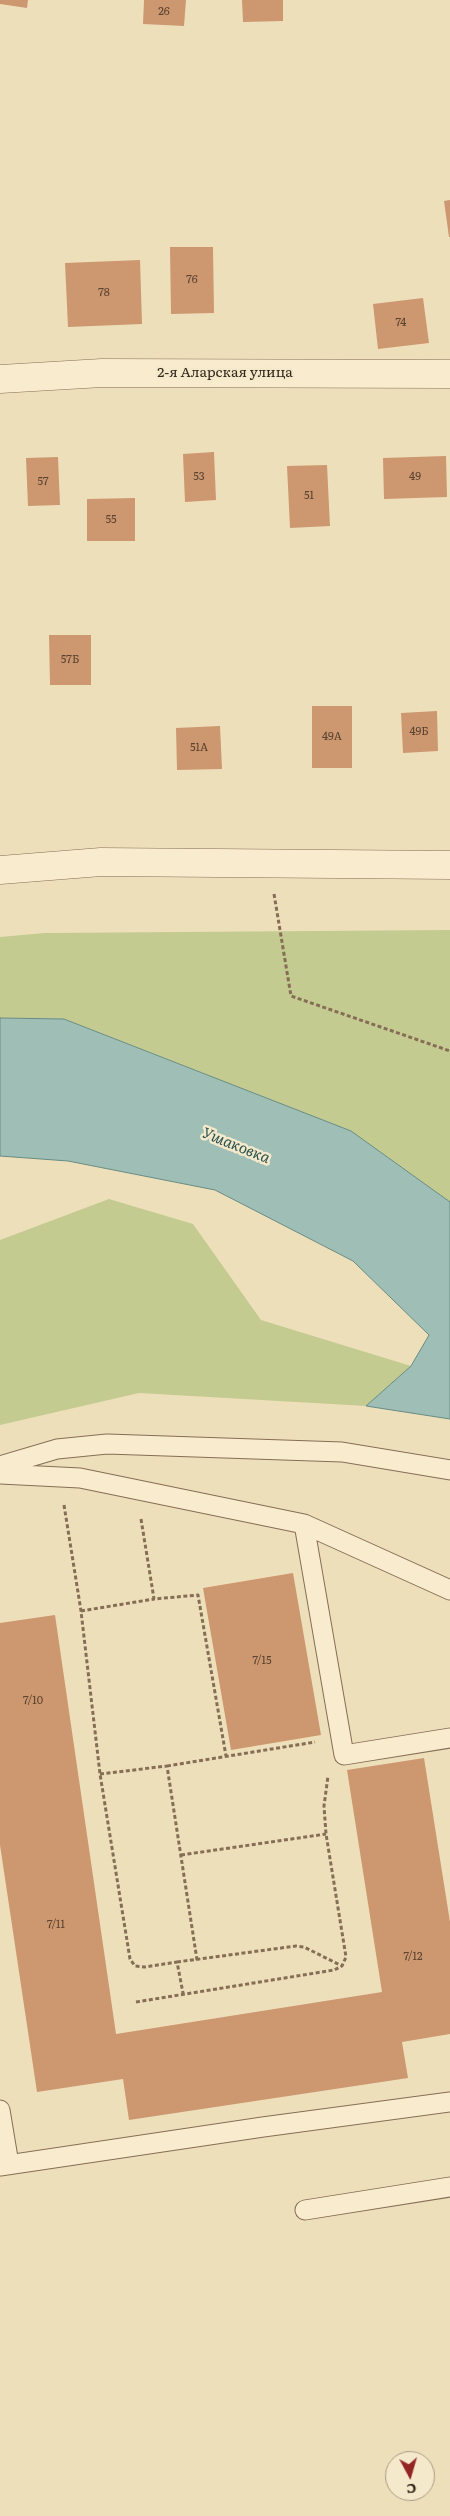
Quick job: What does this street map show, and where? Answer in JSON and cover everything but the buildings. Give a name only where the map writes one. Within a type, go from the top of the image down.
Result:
[{"type":"street","name":"2-я Аларская улица","points":[[0,379],[102,373],[450,374]]},
{"type":"street","points":[[0,870],[100,862],[450,865]]},
{"type":"lane","points":[[0,1466],[57,1449],[107,1444],[342,1452],[450,1470]]},
{"type":"lane","points":[[0,1474],[80,1478],[304,1524],[450,1590]]},
{"type":"lane","points":[[304,1524],[337,1747],[344,1754],[450,1738]]},
{"type":"lane","points":[[0,2110],[5,2165],[450,2102]]},
{"type":"lane","points":[[304,2210],[450,2187]]},
{"type":"path","points":[[270,864],[291,996],[450,1051]]},
{"type":"path","points":[[60,1478],[80,1611],[100,1774],[130,1959],[135,1966],[145,1967],[296,1946],[304,1947],[342,1966]]},
{"type":"path","points":[[136,1489],[154,1599]]},
{"type":"path","points":[[80,1611],[154,1599],[198,1595],[226,1756]]},
{"type":"path","points":[[100,1774],[167,1766],[318,1742],[337,1747],[324,1806],[326,1834],[346,1958],[342,1966],[334,1970],[136,2002]]},
{"type":"path","points":[[167,1766],[197,1960]]},
{"type":"path","points":[[180,1855],[326,1834]]},
{"type":"path","points":[[177,1962],[183,1993]]},
{"type":"green space","points":[[450,930],[450,1202],[351,1131],[65,1019],[0,1018],[0,937],[45,933]]},
{"type":"green space","points":[[109,1199],[193,1224],[261,1320],[411,1366],[366,1406],[139,1393],[0,1425],[0,1240]]},
{"type":"water","name":"Ушаковка","points":[[0,1018],[64,1019],[351,1131],[450,1202],[450,1419],[366,1406],[411,1366],[429,1335],[353,1261],[215,1190],[68,1161],[0,1156]]}]
